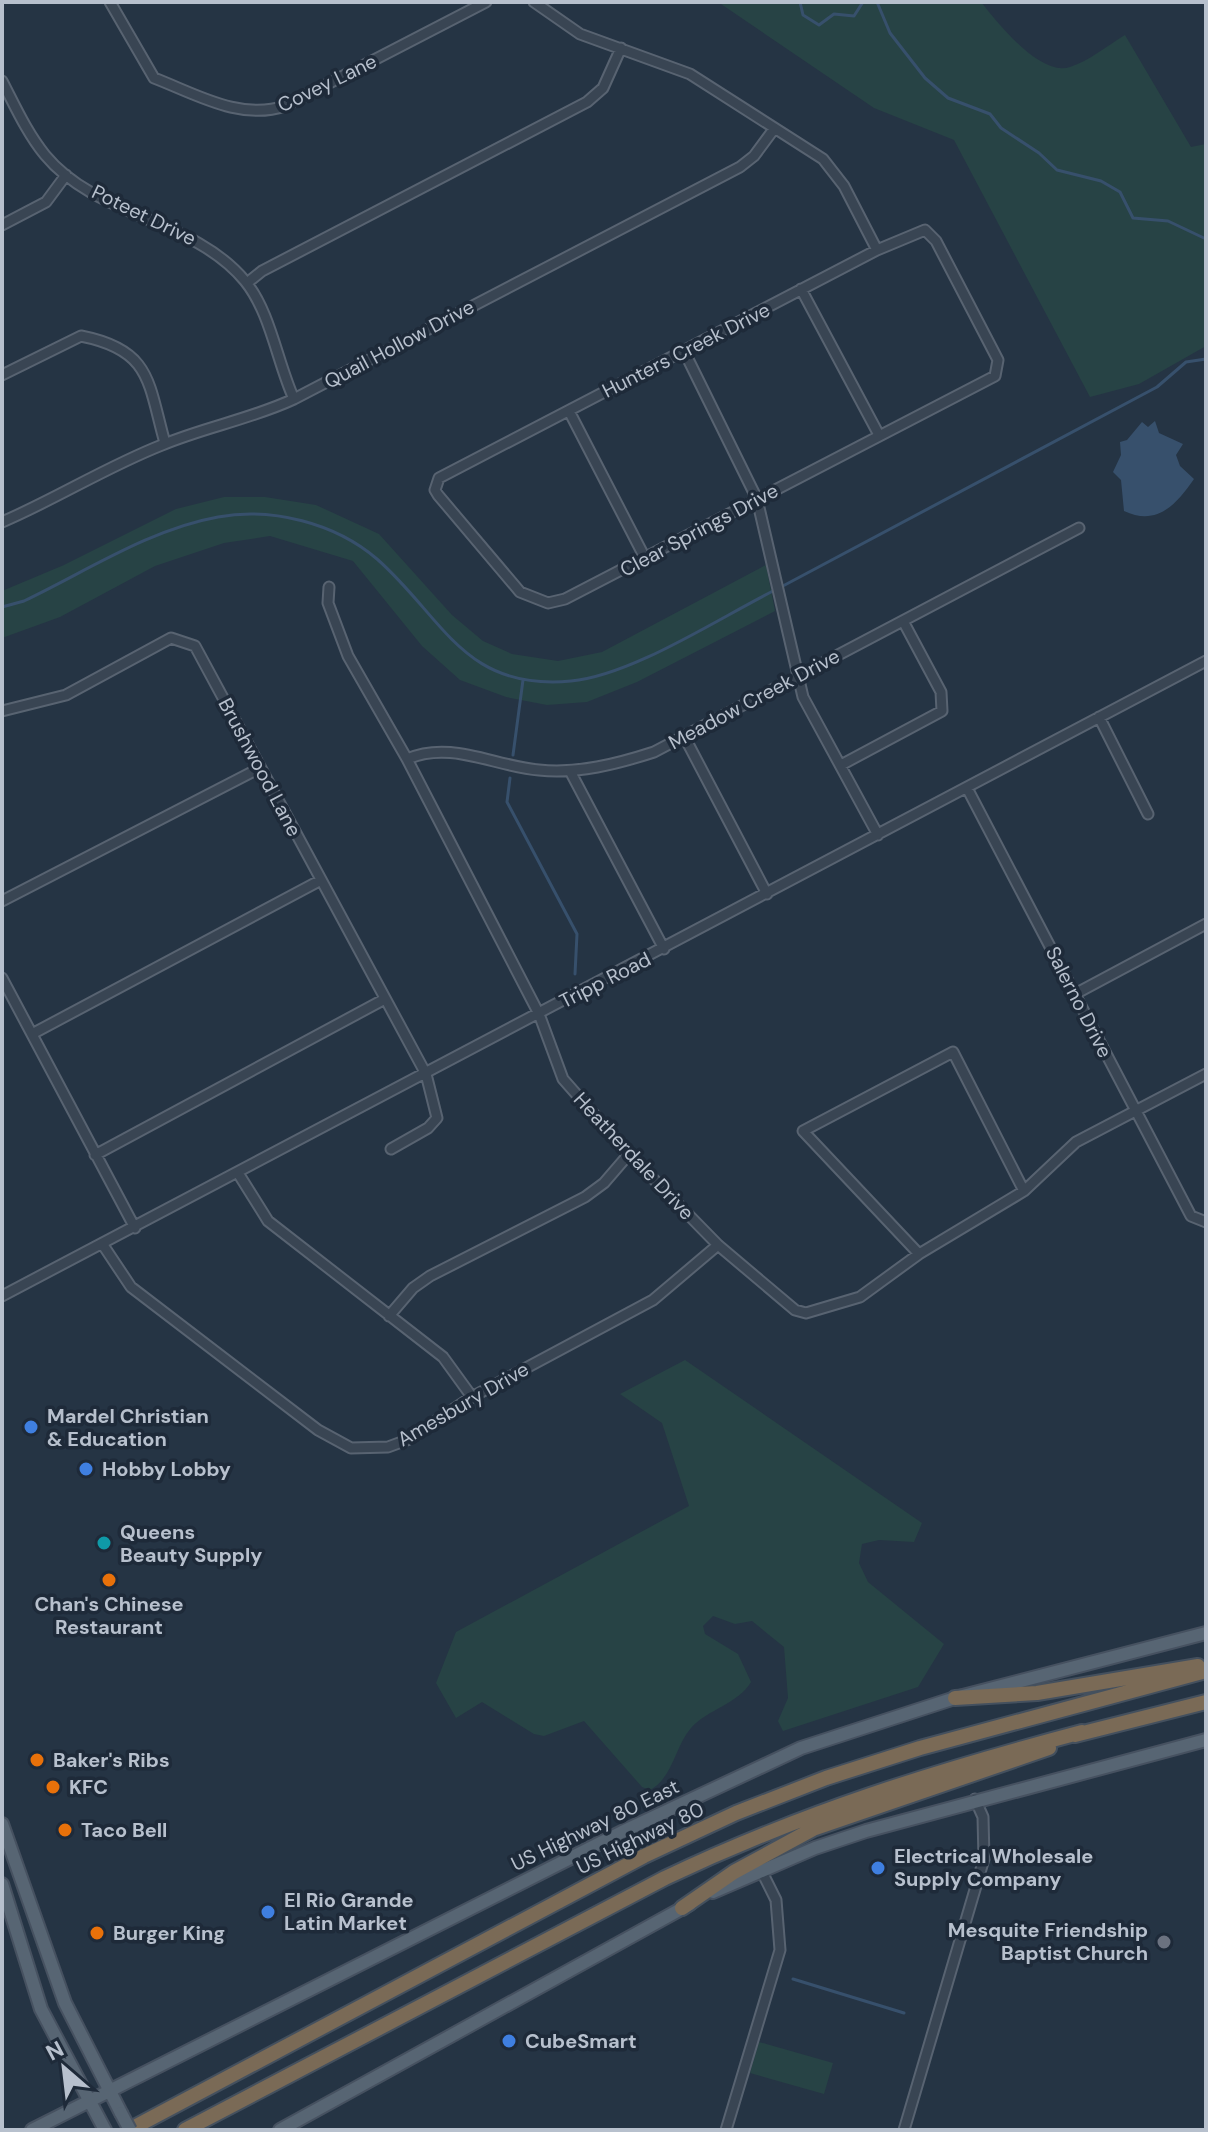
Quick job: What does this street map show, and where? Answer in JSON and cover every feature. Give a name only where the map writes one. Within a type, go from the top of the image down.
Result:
[{"type":"highway","points":[[955,1698],[1037,1693],[1206,1668]]},
{"type":"highway","name":"US Highway 80","points":[[129,2130],[644,1856],[736,1813],[826,1778],[920,1748],[1206,1668]]},
{"type":"highway","points":[[185,2130],[665,1878],[745,1841],[893,1785],[1082,1732],[1206,1702]]},
{"type":"highway","points":[[682,1908],[734,1872],[813,1829],[1034,1755],[1082,1732]]},
{"type":"main road","name":"US Highway 80 East","points":[[32,2130],[109,2088],[708,1790],[801,1748],[955,1698],[1206,1633]]},
{"type":"main road","points":[[280,2130],[682,1908],[761,1870],[815,1848],[975,1799],[1206,1740]]},
{"type":"main road","points":[[2,1824],[65,2003],[129,2130]]},
{"type":"main road","points":[[24,1888],[4,1890],[37,1999],[104,2128]]},
{"type":"street","name":"Covey Lane","points":[[110,2],[154,78],[245,111],[264,113],[285,106],[486,2]]},
{"type":"street","points":[[534,2],[563,26],[690,74],[823,159],[844,186],[877,250]]},
{"type":"street","points":[[247,283],[262,271],[587,102],[603,88],[621,48]]},
{"type":"street","name":"Poteet Drive","points":[[2,81],[45,156],[66,175],[124,210],[198,240],[247,283],[264,315],[279,367],[294,399]]},
{"type":"street","name":"Quail Hollow Drive","points":[[2,522],[165,443],[262,414],[294,399],[740,167],[754,156],[774,129]]},
{"type":"street","points":[[2,225],[46,202],[66,175]]},
{"type":"street","name":"Hunters Creek Drive","points":[[436,484],[439,478],[801,289],[877,250],[925,230],[936,241],[998,360],[997,373]]},
{"type":"street","points":[[801,289],[879,435]]},
{"type":"street","points":[[2,375],[81,336],[124,350],[138,360],[146,374],[165,443]]},
{"type":"street","points":[[684,351],[757,499],[798,675],[811,714],[878,835]]},
{"type":"street","name":"Clear Springs Drive","points":[[436,484],[438,495],[520,592],[533,600],[548,603],[565,599],[997,373]]},
{"type":"street","points":[[569,411],[645,558]]},
{"type":"street","name":"Meadow Creek Drive","points":[[407,759],[425,751],[444,749],[516,767],[570,771],[629,760],[684,736],[1079,528]]},
{"type":"street","name":"Heatherdale Drive","points":[[329,587],[328,603],[348,656],[407,759],[539,1014],[563,1079],[629,1154],[718,1245],[795,1310],[806,1313],[860,1297],[919,1254],[1024,1191],[1076,1142],[1206,1074]]},
{"type":"street","points":[[841,765],[942,711],[941,692],[903,621]]},
{"type":"street","name":"Brushwood Lane","points":[[2,711],[66,695],[171,638],[180,638],[195,646],[383,1000],[426,1074],[437,1118],[428,1128],[391,1149]]},
{"type":"street","name":"Tripp Road","points":[[2,1296],[1206,661]]},
{"type":"street","points":[[1099,717],[1148,814]]},
{"type":"street","points":[[684,736],[767,894]]},
{"type":"street","points":[[2,901],[260,768]]},
{"type":"street","points":[[570,771],[664,949]]},
{"type":"street","name":"Salerno Drive","points":[[967,788],[1191,1216],[1206,1222]]},
{"type":"street","points":[[32,1034],[321,880]]},
{"type":"street","points":[[1075,994],[1206,924]]},
{"type":"street","points":[[2,978],[135,1228]]},
{"type":"street","points":[[95,1155],[383,1000]]},
{"type":"street","points":[[919,1254],[803,1131],[953,1052],[1024,1191]]},
{"type":"street","points":[[389,1316],[413,1288],[430,1276],[585,1197],[604,1183],[629,1154]]},
{"type":"street","points":[[238,1173],[268,1221],[443,1357],[472,1397]]},
{"type":"street","name":"Amesbury Drive","points":[[103,1245],[131,1287],[318,1430],[351,1448],[388,1447],[407,1440],[472,1397],[653,1300],[718,1245]]},
{"type":"street","points":[[904,2130],[984,1859],[983,1817],[975,1799]]},
{"type":"street","points":[[726,2130],[780,1950],[776,1900],[761,1870]]},
{"type":"green space","points":[[718,2],[981,2],[1021,46],[1046,64],[1058,68],[1084,61],[1125,35],[1191,147],[1206,144],[1206,346],[1139,384],[1090,397],[954,140],[874,108]]},
{"type":"green space","points":[[224,497],[265,497],[316,505],[379,534],[452,615],[483,641],[512,654],[558,661],[602,652],[766,565],[775,611],[637,682],[587,702],[547,705],[506,697],[460,680],[422,646],[353,561],[270,536],[224,543],[155,566],[60,617],[2,638],[2,591],[64,565],[176,509]]},
{"type":"green space","points":[[685,1360],[922,1523],[914,1542],[879,1540],[862,1544],[859,1563],[868,1582],[944,1644],[918,1687],[783,1731],[778,1721],[788,1698],[784,1647],[752,1621],[735,1624],[713,1616],[703,1626],[705,1634],[738,1654],[751,1682],[739,1696],[691,1728],[664,1778],[650,1790],[642,1787],[584,1721],[544,1736],[534,1734],[482,1702],[456,1718],[436,1683],[456,1632],[689,1506],[662,1423],[620,1394]]},
{"type":"green space","points":[[759,2042],[833,2063],[824,2094],[750,2073]]},
{"type":"water","points":[[1155,421],[1159,433],[1183,444],[1176,455],[1180,466],[1194,479],[1165,510],[1147,516],[1136,515],[1124,511],[1121,480],[1113,472],[1121,455],[1120,442],[1127,440],[1142,422],[1148,427]]},
{"type":"waterway","points":[[800,2],[803,15],[819,25],[834,14],[854,16],[863,2]]},
{"type":"waterway","points":[[877,2],[890,33],[925,78],[948,98],[990,114],[1001,128],[1039,153],[1057,170],[1101,181],[1120,192],[1133,218],[1168,221],[1206,239]]},
{"type":"waterway","points":[[781,587],[1157,387],[1186,362],[1206,359]]},
{"type":"waterway","points":[[2,607],[24,601],[168,531],[239,514],[281,516],[302,521],[322,527],[360,546],[400,582],[459,646],[480,662],[505,674],[534,681],[571,681],[620,669],[775,590]]},
{"type":"waterway","points":[[513,755],[523,680]]},
{"type":"waterway","points":[[510,778],[507,802],[577,934],[575,974]]},
{"type":"waterway","points":[[793,1979],[904,2013]]},
{"type":"place","name":"Mardel Christian & Education","points":[[31,1427]]},
{"type":"place","name":"Hobby Lobby","points":[[86,1469]]},
{"type":"place","name":"Queens Beauty Supply","points":[[104,1543]]},
{"type":"place","name":"Chan's Chinese Restaurant","points":[[109,1580]]},
{"type":"place","name":"Baker's Ribs","points":[[37,1760]]},
{"type":"place","name":"KFC","points":[[53,1787]]},
{"type":"place","name":"Taco Bell","points":[[65,1830]]},
{"type":"place","name":"Electrical Wholesale Supply Company","points":[[878,1868]]},
{"type":"place","name":"El Rio Grande Latin Market","points":[[268,1912]]},
{"type":"place","name":"Burger King","points":[[97,1933]]},
{"type":"place","name":"Mesquite Friendship Baptist Church","points":[[1164,1942]]},
{"type":"place","name":"CubeSmart","points":[[509,2041]]}]
